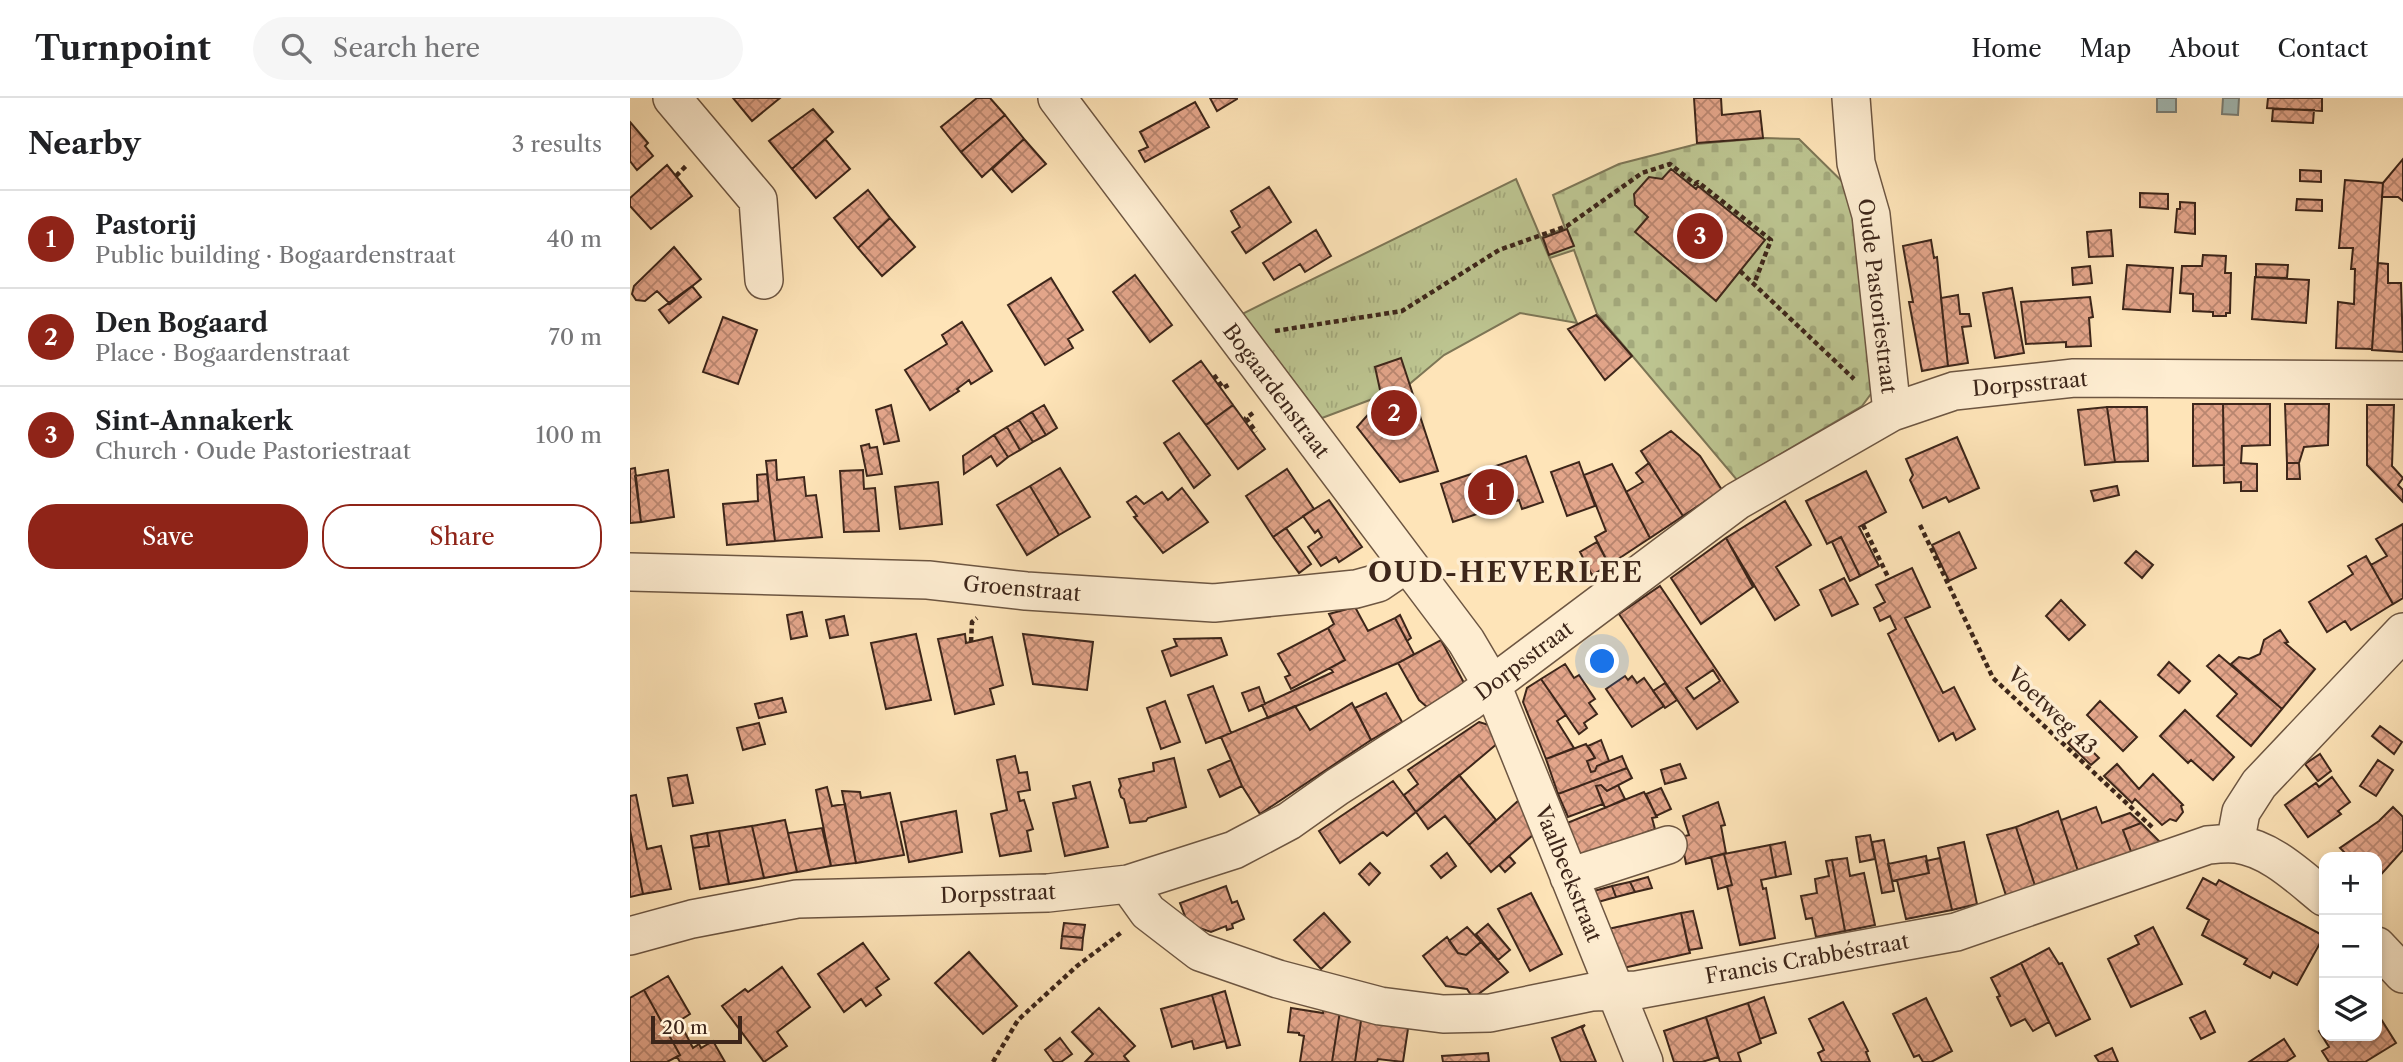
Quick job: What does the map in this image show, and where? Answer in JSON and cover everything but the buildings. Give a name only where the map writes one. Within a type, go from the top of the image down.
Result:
[{"type":"street","points":[[672,98],[758,200],[764,280]]},
{"type":"street","name":"Bogaardenstraat","points":[[1057,98],[1466,641],[1492,685]]},
{"type":"street","name":"Oude Pastoriestraat","points":[[1851,98],[1856,163],[1871,215],[1885,416]]},
{"type":"street","name":"Dorpsstraat","points":[[630,936],[692,919],[797,899],[1048,893],[1138,898],[1289,821],[1492,685],[1737,501],[1885,416],[1954,391],[2074,378],[2403,380]]},
{"type":"street","name":"Groenstraat","points":[[630,572],[928,580],[1026,591],[1214,603],[1356,589],[1378,583],[1406,564]]},
{"type":"street","points":[[2319,893],[2263,852],[2235,844],[2241,812],[2259,784],[2403,632]]},
{"type":"street","name":"Vaalbeekstraat","points":[[1492,685],[1569,877],[1603,991],[1644,1062]]},
{"type":"street","name":"Francis Crabbéstraat","points":[[1138,898],[1200,951],[1278,979],[1380,1006],[1443,1014],[1490,1013],[1603,991],[1637,990],[1956,932],[2208,845],[2235,844]]},
{"type":"street","points":[[1569,877],[1668,845]]},
{"type":"street","points":[[2382,951],[2403,974]]},
{"type":"path","points":[[1267,334],[1402,311],[1499,250],[1567,226],[1642,173],[1670,164],[1695,184],[1698,182],[1771,240],[1754,284]]},
{"type":"path","points":[[1740,271],[1885,416]]},
{"type":"path","points":[[1214,375],[1223,388]]},
{"type":"path","points":[[1245,418],[1256,432]]},
{"type":"path","points":[[1863,525],[1889,579]]},
{"type":"path","name":"Voetweg 43","points":[[1920,525],[1993,677],[2181,855]]},
{"type":"path","points":[[971,642],[972,622],[979,616]]},
{"type":"path","points":[[993,1062],[1018,1020],[1077,966],[1138,898]]},
{"type":"green space","points":[[1764,138],[1799,139],[1864,203],[1879,383],[1862,406],[1737,480],[1597,314],[1574,250],[1550,258],[1542,237],[1565,228],[1553,195],[1619,164],[1697,144]]},
{"type":"green space","points":[[1516,179],[1577,323],[1520,313],[1444,355],[1407,386],[1322,418],[1242,314]]},
{"type":"water","points":[[2157,98],[2176,98],[2176,112],[2157,112]]},
{"type":"water","points":[[2223,98],[2239,98],[2238,115],[2222,114]]},
{"type":"place","name":"Sint-Annakerk","points":[[1700,236]]},
{"type":"place","name":"Den Bogaard","points":[[1394,413]]},
{"type":"place","name":"Pastorij","points":[[1491,492]]},
{"type":"district","name":"OUD-HEVERLEE","points":[[1506,572]]}]
